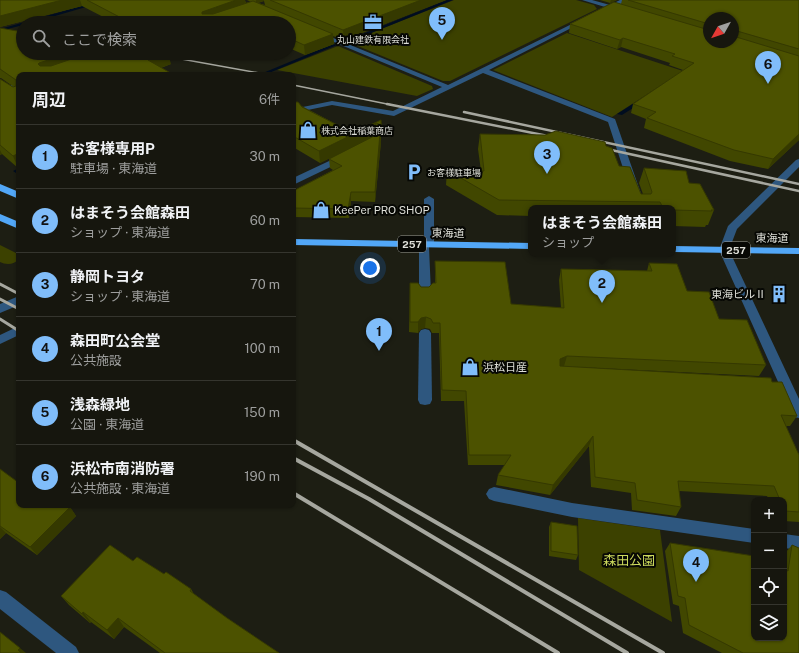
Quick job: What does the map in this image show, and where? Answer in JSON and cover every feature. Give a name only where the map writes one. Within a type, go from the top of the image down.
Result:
[{"type":"highway","points":[[0,188],[16,195]]},
{"type":"highway","points":[[0,217],[16,225]]},
{"type":"highway","name":"東海道","points":[[296,242],[528,246]]},
{"type":"highway","name":"東海道","points":[[676,249],[799,251]]},
{"type":"street","points":[[585,0],[620,10]]},
{"type":"street","points":[[596,14],[625,0]]},
{"type":"street","points":[[296,110],[332,103],[394,114],[589,18]]},
{"type":"street","points":[[315,32],[447,87]]},
{"type":"street","points":[[483,70],[612,121],[641,205]]},
{"type":"street","points":[[0,81],[16,93]]},
{"type":"street","points":[[0,91],[16,86]]},
{"type":"street","points":[[296,180],[349,154]]},
{"type":"street","points":[[799,162],[732,228],[724,250],[799,413]]},
{"type":"street","points":[[425,293],[429,199]]},
{"type":"street","points":[[0,309],[16,301]]},
{"type":"street","points":[[0,340],[16,332]]},
{"type":"street","points":[[425,333],[425,400]]},
{"type":"street","points":[[770,382],[786,383]]},
{"type":"street","points":[[494,494],[572,510],[751,536]]},
{"type":"street","points":[[787,541],[799,543]]},
{"type":"street","points":[[0,598],[70,653]]},
{"type":"green space","points":[[454,0],[576,0],[594,5],[597,9],[450,81],[443,81],[348,42]]},
{"type":"green space","points":[[567,33],[683,71],[612,117],[493,70]]},
{"type":"green space","points":[[338,46],[432,86],[433,89],[417,96],[296,74],[296,72],[277,70]]},
{"type":"green space","points":[[0,245],[16,253],[15,262],[5,264],[0,262]]},
{"type":"green space","name":"森田公園","points":[[578,518],[660,530],[672,622],[579,570]]},
{"type":"building","points":[[0,0],[62,0],[0,16]]},
{"type":"building","points":[[87,0],[236,0],[202,12],[202,14],[213,14],[253,1],[289,16],[118,16]]},
{"type":"building","points":[[270,0],[421,0],[343,30]]},
{"type":"building","points":[[628,0],[799,0],[799,49],[739,32],[739,12],[703,12],[703,22]]},
{"type":"building","points":[[614,2],[703,28],[703,48],[739,48],[739,38],[799,56],[799,134],[773,159],[734,150],[647,118],[656,112],[633,104],[694,63],[672,56],[675,54],[623,38],[620,40],[570,24]]},
{"type":"building","points":[[296,19],[333,34],[304,45],[296,41]]},
{"type":"building","points":[[0,28],[16,31],[16,60],[48,60],[38,64],[40,66],[51,66],[69,60],[148,60],[169,72],[16,72],[16,80],[0,69]]},
{"type":"building","points":[[0,79],[13,87],[16,86],[16,154],[13,156],[0,145]]},
{"type":"building","points":[[296,102],[298,102],[302,107],[353,133],[381,120],[381,125],[376,123],[319,151],[296,138]]},
{"type":"building","points":[[556,131],[605,142],[606,146],[612,148],[619,166],[630,167],[641,194],[651,194],[652,192],[644,168],[686,171],[689,183],[700,184],[714,210],[676,210],[676,205],[662,205],[660,202],[499,200],[447,170],[484,171],[480,134],[545,135]]},
{"type":"building","points":[[380,133],[375,192],[351,192],[348,209],[296,208],[296,189],[342,166],[329,159]]},
{"type":"building","points":[[435,261],[505,262],[511,304],[564,308],[561,269],[652,271],[649,263],[677,264],[687,291],[709,292],[719,319],[747,320],[766,365],[567,356],[560,359],[560,366],[771,378],[772,382],[782,382],[797,416],[781,415],[799,455],[799,512],[787,511],[787,497],[779,497],[774,486],[678,481],[681,507],[637,500],[635,483],[595,477],[593,436],[553,485],[498,475],[511,455],[469,455],[466,391],[442,390],[440,323],[433,323],[431,319],[426,317],[421,318],[418,322],[410,322],[410,283],[418,283],[421,287],[429,287],[433,283],[436,283]]},
{"type":"building","points":[[0,469],[16,481],[16,508],[69,508],[30,547],[0,526]]},
{"type":"building","points":[[551,522],[577,526],[578,555],[551,551]]},
{"type":"building","points":[[670,543],[751,556],[751,641],[787,641],[787,570],[792,545],[799,548],[799,653],[743,653],[689,625],[685,598],[678,596]]},
{"type":"building","points":[[110,545],[133,561],[137,557],[164,574],[166,572],[191,589],[190,591],[227,618],[279,653],[165,653],[118,618],[107,630],[83,612],[82,614],[61,596]]},
{"type":"building","points":[[0,632],[20,648],[18,650],[21,653],[0,653]]},
{"type":"waterway","points":[[51,16],[108,0]]},
{"type":"waterway","points":[[347,41],[451,0]]},
{"type":"waterway","points":[[0,30],[16,26]]},
{"type":"waterway","points":[[268,72],[335,45]]},
{"type":"waterway","points":[[620,114],[641,101]]},
{"type":"railway","points":[[187,60],[253,72]]},
{"type":"railway","points":[[296,86],[390,105]]},
{"type":"railway","points":[[390,105],[553,137]]},
{"type":"railway","points":[[464,112],[799,184]]},
{"type":"railway","points":[[602,148],[799,191]]},
{"type":"railway","points":[[0,284],[16,292]]},
{"type":"railway","points":[[0,299],[16,307]]},
{"type":"railway","points":[[0,319],[16,329]]},
{"type":"railway","points":[[296,442],[663,653]]},
{"type":"railway","points":[[296,460],[369,499],[627,653]]},
{"type":"railway","points":[[296,495],[558,653]]},
{"type":"place","name":"丸山建鉄有限会社","points":[[373,22]]},
{"type":"place","name":"浅森緑地","points":[[442,40]]},
{"type":"place","name":"浜松市南消防署","points":[[768,84]]},
{"type":"place","name":"株式会社稲葉商店","points":[[308,130]]},
{"type":"place","name":"お客様駐車場","points":[[414,172]]},
{"type":"place","name":"静岡トヨタ","points":[[547,174]]},
{"type":"place","name":"KeePer PRO SHOP","points":[[321,210]]},
{"type":"place","name":"東海ビルⅡ","points":[[779,294]]},
{"type":"place","name":"はまそう会館森田","points":[[602,303]]},
{"type":"place","name":"お客様専用P","points":[[379,351]]},
{"type":"place","name":"浜松日産","points":[[470,367]]},
{"type":"place","name":"森田町公会堂","points":[[696,582]]}]
